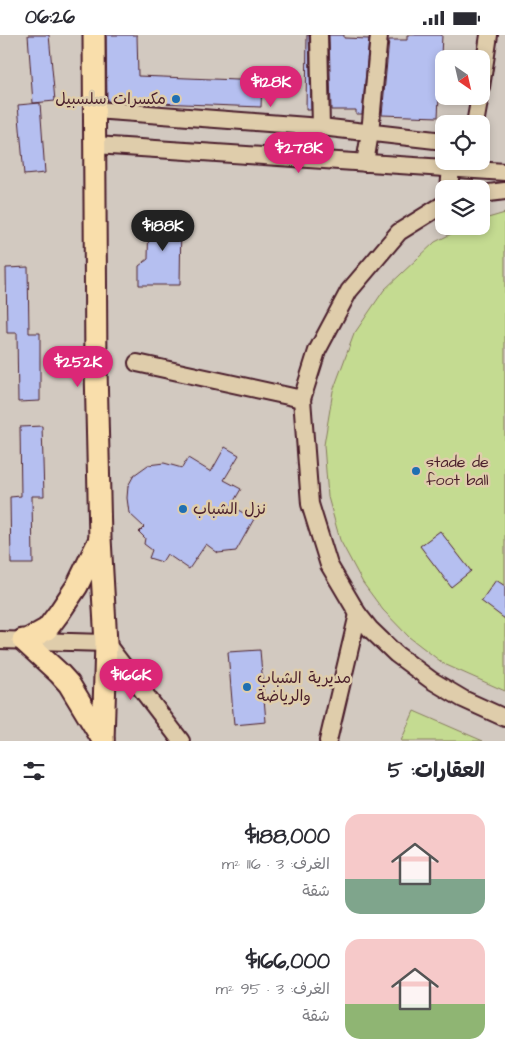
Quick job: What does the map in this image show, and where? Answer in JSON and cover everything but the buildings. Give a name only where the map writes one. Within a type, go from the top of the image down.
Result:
[{"type":"main road","points":[[94,35],[96,369],[100,538],[106,643],[103,740]]},
{"type":"main road","points":[[100,538],[77,586],[59,613],[47,629],[26,640],[64,678],[103,740]]},
{"type":"street","points":[[319,35],[321,127]]},
{"type":"street","points":[[365,163],[370,133],[379,35]]},
{"type":"street","points":[[487,50],[489,35]]},
{"type":"street","points":[[95,110],[321,127],[435,140]]},
{"type":"street","points":[[95,145],[435,167]]},
{"type":"street","points":[[478,170],[505,172]]},
{"type":"street","points":[[490,193],[505,191]]},
{"type":"street","points":[[435,211],[399,233],[349,291],[317,351],[302,399],[310,504],[329,565],[358,614],[370,629],[396,654],[431,680],[463,699],[505,718]]},
{"type":"street","points":[[137,363],[302,399]]},
{"type":"street","points":[[328,741],[358,614]]},
{"type":"street","points":[[0,640],[106,643],[181,741]]},
{"type":"green space","name":"stade de foot ball","points":[[505,213],[505,691],[444,664],[409,637],[383,610],[363,583],[340,540],[328,497],[324,445],[333,391],[354,334],[384,290],[435,242],[449,235],[490,235],[490,217]]},
{"type":"green space","points":[[414,711],[483,741],[401,741]]},
{"type":"place","name":"مكسرات سلسبيل","points":[[176,99]]},
{"type":"place","name":"stade de foot ball","points":[[416,471]]},
{"type":"place","name":"نزل الشباب","points":[[183,509]]},
{"type":"place","name":"مديرية الشباب والرياضة","points":[[247,687]]}]
